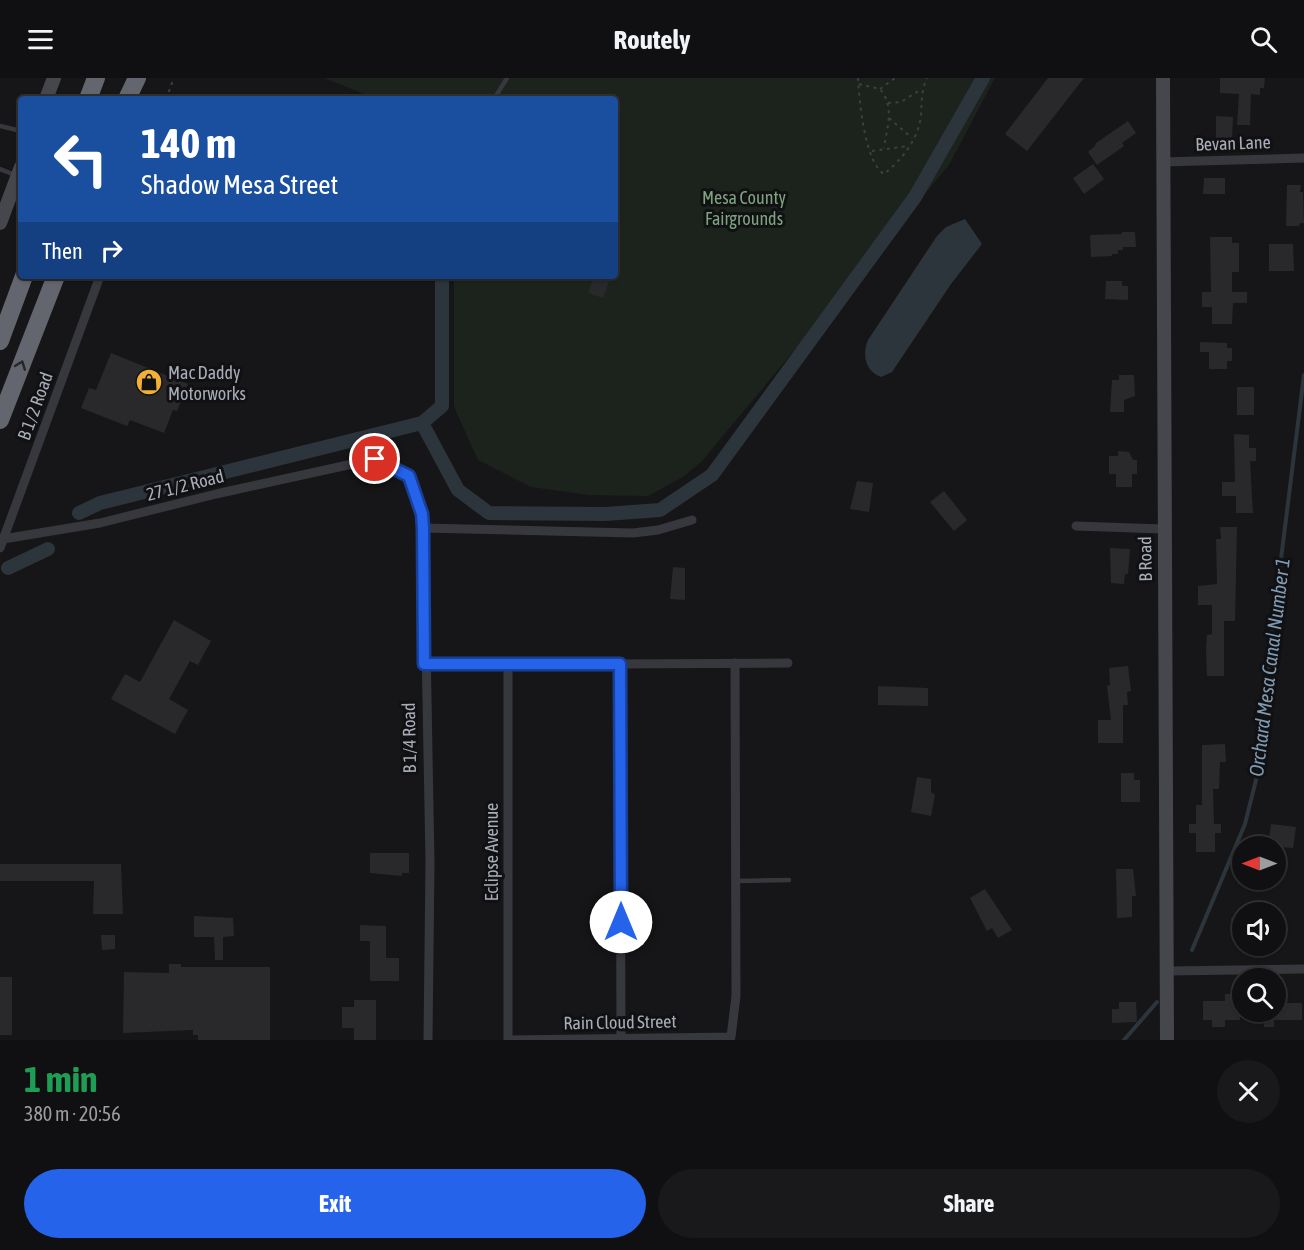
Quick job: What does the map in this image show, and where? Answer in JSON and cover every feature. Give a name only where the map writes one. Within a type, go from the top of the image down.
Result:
[{"type":"highway","points":[[128,96],[136,78]]},
{"type":"highway","points":[[89,96],[95,79]]},
{"type":"highway","points":[[0,341],[23,279]]},
{"type":"highway","points":[[0,420],[55,279]]},
{"type":"street","points":[[47,96],[54,78]]},
{"type":"street","name":"B Road","points":[[1163,78],[1163,529],[1167,1040]]},
{"type":"street","name":"Bevan Lane","points":[[1162,162],[1304,158]]},
{"type":"street","points":[[0,223],[18,175]]},
{"type":"street","name":"B 1/2 Road","points":[[1,543],[99,279]]},
{"type":"street","name":"27 1/2 Road","points":[[1,543],[100,523],[216,494],[375,459]]},
{"type":"street","name":"B 1/4 Road","points":[[375,459],[409,476],[422,514],[430,862],[428,1040]]},
{"type":"street","points":[[423,528],[633,533],[658,530],[692,520]]},
{"type":"street","points":[[1076,526],[1163,529]]},
{"type":"street","points":[[735,663],[735,881]]},
{"type":"street","points":[[424,664],[788,663]]},
{"type":"street","name":"Eclipse Avenue","points":[[508,664],[509,1040]]},
{"type":"street","points":[[620,664],[621,1040]]},
{"type":"street","name":"Rain Cloud Street","points":[[509,1040],[731,1037],[735,1013],[735,881]]},
{"type":"street","points":[[1168,971],[1304,969]]},
{"type":"lane","points":[[496,96],[507,78]]},
{"type":"lane","points":[[0,126],[18,130]]},
{"type":"lane","points":[[0,170],[18,172]]},
{"type":"lane","points":[[735,881],[789,880]]},
{"type":"path","points":[[167,96],[174,78]]},
{"type":"path","points":[[858,78],[862,127],[872,151],[873,163],[884,174],[900,160],[921,118],[921,90],[927,79],[920,78]]},
{"type":"path","points":[[880,89],[894,78]]},
{"type":"path","points":[[858,84],[880,89],[888,103],[889,118],[884,148]]},
{"type":"path","points":[[888,103],[901,102],[921,90]]},
{"type":"path","points":[[889,118],[913,138]]},
{"type":"path","points":[[872,151],[909,146]]},
{"type":"green space","name":"Mesa County Fairgrounds","points":[[324,78],[995,78],[949,165],[702,461],[683,477],[648,496],[589,495],[531,487],[478,460],[454,407],[454,279],[618,279],[618,96],[369,96]]},
{"type":"shaded area","points":[[965,219],[982,244],[951,284],[892,372],[881,377],[871,371],[866,362],[865,351],[868,340],[937,236],[946,227]]},
{"type":"building","points":[[1048,78],[1084,78],[1027,151],[1005,134]]},
{"type":"building","points":[[1220,78],[1265,78],[1264,88],[1260,88],[1260,95],[1251,94],[1250,125],[1237,125],[1239,94],[1220,93]]},
{"type":"building","points":[[1216,116],[1233,117],[1232,140],[1216,139]]},
{"type":"building","points":[[1128,121],[1136,133],[1122,143],[1124,146],[1097,165],[1088,152],[1096,143]]},
{"type":"building","points":[[1093,164],[1104,179],[1084,194],[1073,178]]},
{"type":"building","points":[[1204,178],[1225,178],[1225,194],[1203,194]]},
{"type":"building","points":[[1287,185],[1301,185],[1304,223],[1300,223],[1299,226],[1286,226]]},
{"type":"building","points":[[1122,232],[1135,232],[1136,247],[1123,247],[1123,250],[1118,250],[1118,254],[1112,254],[1112,256],[1091,257],[1090,235],[1122,234]]},
{"type":"building","points":[[1210,237],[1232,237],[1232,243],[1239,243],[1239,272],[1232,272],[1232,292],[1247,292],[1247,303],[1233,303],[1232,324],[1212,324],[1212,307],[1202,307],[1202,292],[1211,292]]},
{"type":"building","points":[[1269,244],[1293,244],[1294,271],[1269,271]]},
{"type":"building","points":[[593,279],[610,279],[603,298],[588,293]]},
{"type":"building","points":[[1106,281],[1122,281],[1122,286],[1128,286],[1128,300],[1105,299]]},
{"type":"building","points":[[1200,342],[1227,343],[1227,348],[1232,348],[1232,361],[1227,361],[1227,369],[1209,369],[1209,352],[1200,352]]},
{"type":"building","points":[[111,353],[188,384],[177,411],[173,410],[164,433],[130,420],[127,426],[81,408],[89,388],[96,390]]},
{"type":"building","points":[[1119,375],[1134,375],[1135,396],[1124,400],[1124,412],[1110,412],[1112,380],[1119,380]]},
{"type":"building","points":[[1237,387],[1254,387],[1254,415],[1237,415]]},
{"type":"building","points":[[1234,434],[1249,435],[1249,448],[1256,448],[1256,461],[1250,461],[1253,513],[1236,513],[1236,496],[1222,496],[1222,482],[1235,482]]},
{"type":"building","points":[[1118,451],[1129,452],[1133,460],[1137,460],[1137,474],[1132,474],[1132,487],[1116,487],[1116,474],[1109,474],[1109,456],[1118,456]]},
{"type":"building","points":[[857,481],[873,483],[869,512],[850,509]]},
{"type":"building","points":[[944,491],[967,520],[954,531],[930,502]]},
{"type":"building","points":[[1220,527],[1237,527],[1235,621],[1224,621],[1224,676],[1207,676],[1207,635],[1212,634],[1212,605],[1198,605],[1198,586],[1217,584],[1216,539],[1221,539]]},
{"type":"building","points":[[1110,548],[1130,549],[1128,574],[1125,574],[1124,584],[1111,583]]},
{"type":"building","points":[[673,567],[685,568],[685,600],[670,599]]},
{"type":"building","points":[[174,620],[211,641],[198,665],[190,661],[169,699],[188,710],[175,734],[111,699],[125,674],[140,682]]},
{"type":"building","points":[[1128,666],[1131,691],[1127,692],[1128,705],[1123,705],[1123,743],[1098,743],[1098,720],[1111,720],[1107,686],[1110,685],[1109,668]]},
{"type":"building","points":[[878,686],[928,688],[928,706],[878,705]]},
{"type":"building","points":[[1225,744],[1226,762],[1220,762],[1219,789],[1213,789],[1214,824],[1221,824],[1221,833],[1215,833],[1215,852],[1196,852],[1196,833],[1189,833],[1189,824],[1196,824],[1196,805],[1202,805],[1202,745]]},
{"type":"building","points":[[1121,773],[1134,773],[1134,780],[1140,780],[1140,802],[1121,802]]},
{"type":"building","points":[[917,777],[931,779],[931,792],[935,795],[931,816],[911,812]]},
{"type":"building","points":[[1271,824],[1296,827],[1293,848],[1286,847],[1286,836],[1269,836]]},
{"type":"building","points":[[370,853],[409,853],[409,873],[402,873],[402,876],[370,873]]},
{"type":"building","points":[[0,864],[121,864],[123,914],[93,914],[94,881],[0,881]]},
{"type":"building","points":[[1116,869],[1133,869],[1136,896],[1132,896],[1132,917],[1117,918]]},
{"type":"building","points":[[985,889],[1012,930],[998,938],[992,928],[987,931],[970,898]]},
{"type":"building","points":[[194,916],[233,918],[234,936],[223,937],[223,960],[215,960],[214,937],[194,937]]},
{"type":"building","points":[[360,925],[386,926],[386,958],[399,958],[399,981],[370,981],[370,941],[360,941]]},
{"type":"building","points":[[101,935],[115,935],[115,949],[102,950]]},
{"type":"building","points":[[169,964],[181,964],[181,967],[270,967],[270,1040],[198,1040],[198,1035],[193,1035],[193,1030],[123,1033],[124,972],[169,973]]},
{"type":"building","points":[[0,977],[12,977],[12,1035],[0,1035]]},
{"type":"building","points":[[1225,994],[1232,994],[1232,1020],[1225,1020],[1225,1027],[1212,1027],[1212,1020],[1203,1020],[1203,1001],[1225,1001]]},
{"type":"building","points":[[354,1000],[376,1000],[376,1040],[354,1040],[354,1028],[342,1028],[342,1007],[354,1007]]},
{"type":"building","points":[[1119,1002],[1136,1002],[1137,1022],[1112,1023],[1112,1009],[1119,1009]]},
{"type":"building","points":[[1286,1003],[1302,1003],[1302,1020],[1286,1020]]},
{"type":"building","points":[[1264,1022],[1274,1022],[1274,1027],[1264,1027]]},
{"type":"waterway","points":[[422,423],[458,490],[489,513],[606,514],[660,510],[712,475],[915,197],[983,78]]},
{"type":"waterway","points":[[79,513],[100,503],[422,423],[442,406],[442,279]]},
{"type":"waterway","name":"Orchard Mesa Canal Number 1","points":[[1192,950],[1245,824],[1257,776],[1272,631],[1304,375]]},
{"type":"waterway","points":[[8,568],[48,549]]},
{"type":"waterway","name":"Orchard Mesa Canal Number 1","points":[[1124,1040],[1157,1002]]},
{"type":"place","name":"Mac Daddy Motorworks","points":[[149,382]]},
{"type":"route","points":[[375,459],[409,476],[422,514],[424,664],[620,664],[621,922]]}]
